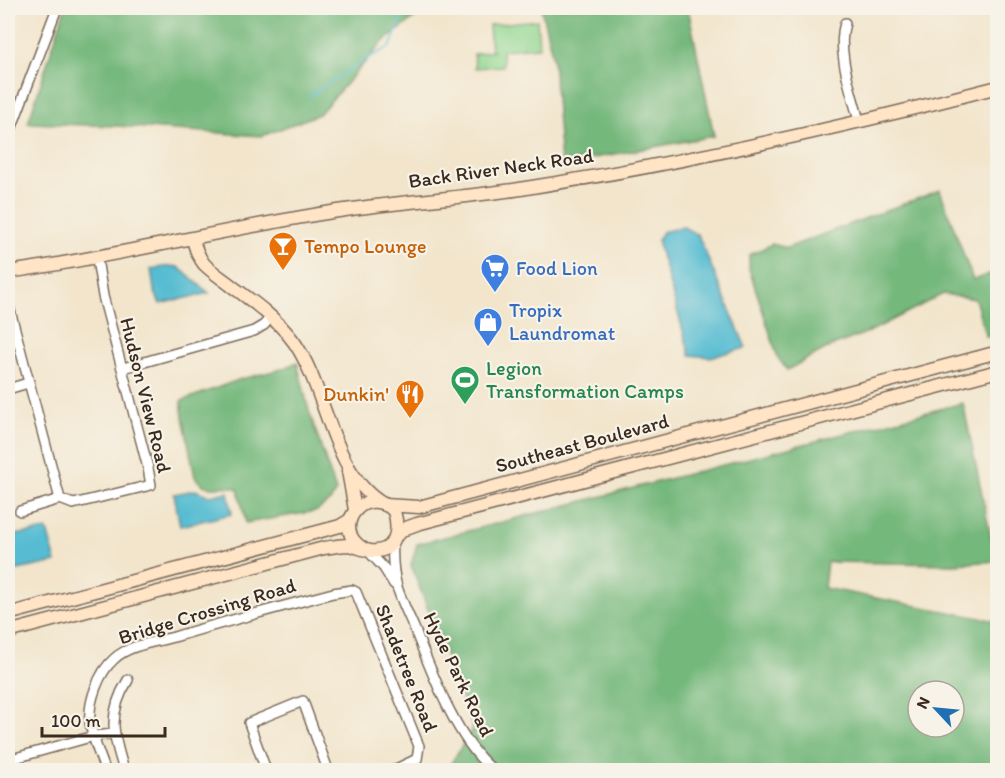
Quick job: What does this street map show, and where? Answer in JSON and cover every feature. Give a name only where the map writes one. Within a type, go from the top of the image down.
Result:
[{"type":"main road","name":"Back River Neck Road","points":[[8,272],[97,259],[347,209],[531,188],[736,149],[998,87]]},
{"type":"main road","points":[[8,632],[324,548],[349,545],[377,551],[386,548],[395,538],[394,512],[368,495],[347,467],[301,352],[285,330],[271,317],[204,263],[196,250],[193,239]]},
{"type":"main road","name":"Southeast Boulevard","points":[[382,504],[419,507],[998,352]]},
{"type":"main road","name":"Southeast Boulevard","points":[[395,538],[406,528],[417,524],[998,370]]},
{"type":"main road","points":[[347,467],[352,515],[349,530],[353,540],[366,550]]},
{"type":"main road","points":[[8,614],[340,526],[364,503],[382,504]]},
{"type":"street","points":[[8,137],[57,8]]},
{"type":"street","points":[[845,23],[842,46],[859,121]]},
{"type":"street","name":"Hudson View Road","points":[[20,511],[60,499],[73,504],[151,485],[103,296],[97,259]]},
{"type":"street","points":[[8,303],[60,499]]},
{"type":"street","points":[[123,368],[254,331],[271,317]]},
{"type":"street","points":[[8,388],[28,383]]},
{"type":"street","name":"Hyde Park Road","points":[[395,538],[393,563],[398,588],[439,687],[483,766],[493,771]]},
{"type":"street","name":"Hyde Park Road","points":[[366,550],[384,568],[398,588]]},
{"type":"street","name":"Bridge Crossing Road","points":[[105,771],[90,722],[94,695],[105,670],[121,654],[196,630],[333,593],[352,590],[356,592]]},
{"type":"street","name":"Shadetree Road","points":[[356,592],[420,746],[417,759],[394,771]]},
{"type":"street","points":[[124,771],[114,734],[116,706],[128,680]]},
{"type":"street","points":[[266,771],[249,723],[303,701],[328,771]]},
{"type":"street","points":[[8,760],[94,736],[114,734]]},
{"type":"green space","points":[[65,8],[509,8],[424,11],[383,42],[319,114],[262,136],[117,126],[28,123]]},
{"type":"green space","points":[[541,8],[688,8],[714,136],[561,164],[553,59]]},
{"type":"green space","points":[[537,20],[539,47],[502,50],[503,66],[475,68],[474,54],[494,51],[491,51],[489,25]]},
{"type":"green space","points":[[940,190],[973,280],[997,271],[997,334],[986,337],[975,299],[943,294],[871,331],[827,348],[787,370],[778,358],[749,269],[749,255],[772,244],[787,248]]},
{"type":"green space","points":[[297,362],[309,411],[336,491],[331,500],[317,511],[246,523],[238,489],[225,486],[205,486],[195,477],[181,401],[241,379],[282,369]]},
{"type":"green space","points":[[963,403],[991,538],[997,537],[997,561],[954,564],[827,562],[824,588],[997,621],[997,770],[440,770],[450,765],[473,728],[411,565],[417,544]]},
{"type":"water","points":[[683,227],[698,235],[746,348],[710,357],[690,355],[657,240],[662,232]]},
{"type":"water","points":[[178,267],[209,293],[160,304],[154,290],[151,269]]},
{"type":"water","points":[[195,490],[210,496],[228,492],[232,514],[180,526],[174,494]]},
{"type":"water","points":[[47,530],[56,562],[8,572],[8,536]]},
{"type":"waterway","points":[[310,96],[366,59],[390,47],[402,18],[412,15],[419,8]]},
{"type":"place","name":"Tempo Lounge","points":[[283,272]]},
{"type":"place","name":"Food Lion","points":[[495,294]]},
{"type":"place","name":"Tropix Laundromat","points":[[488,348]]},
{"type":"place","name":"Legion Transformation Camps","points":[[465,406]]},
{"type":"place","name":"Dunkin'","points":[[410,420]]}]
